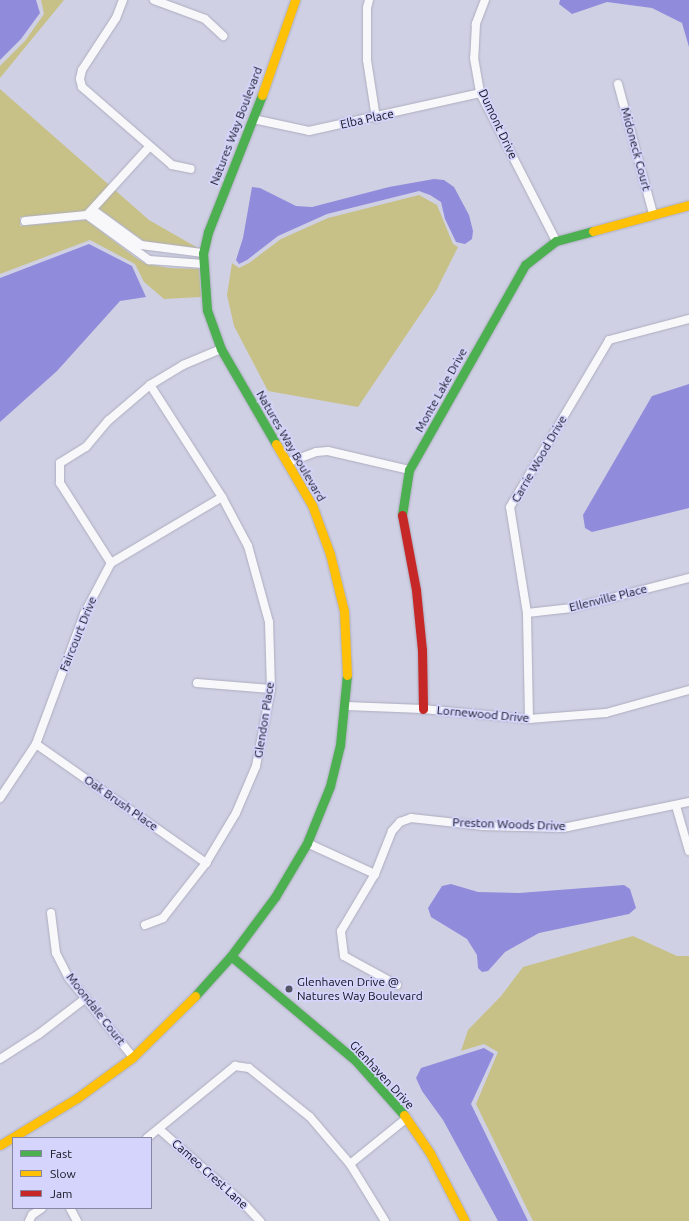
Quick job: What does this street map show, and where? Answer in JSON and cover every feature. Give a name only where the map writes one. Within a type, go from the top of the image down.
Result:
[{"type":"street","points":[[123,0],[116,18],[82,70],[81,83],[84,91],[172,165],[192,169]]},
{"type":"street","points":[[154,0],[205,19],[223,36]]},
{"type":"street","name":"Natures Way Boulevard","points":[[26,1135],[133,1057],[182,1012],[231,956],[276,897],[307,843],[330,786],[340,745],[346,706],[348,661],[344,611],[330,554],[312,505],[289,462],[221,349],[207,310],[203,253],[208,232],[253,119],[295,0]]},
{"type":"street","points":[[369,0],[367,8],[367,60],[376,118]]},
{"type":"street","name":"Dumont Drive","points":[[485,0],[476,24],[474,58],[480,93],[556,242]]},
{"type":"street","name":"Midoneck Court","points":[[618,84],[653,214]]},
{"type":"street","name":"Elba Place","points":[[253,119],[310,131],[376,118],[480,93]]},
{"type":"street","points":[[25,221],[90,212],[149,147]]},
{"type":"street","name":"Monte Lake Drive","points":[[423,709],[422,650],[416,590],[402,516],[409,470],[525,265],[556,242],[689,205]]},
{"type":"street","points":[[90,212],[141,245],[203,253]]},
{"type":"street","points":[[90,212],[139,255],[149,260],[174,264],[204,264]]},
{"type":"street","points":[[174,250],[174,264]]},
{"type":"street","name":"Carrie Wood Drive","points":[[529,719],[527,613],[510,507],[609,340],[689,318]]},
{"type":"street","points":[[221,349],[182,365],[150,385],[110,420],[86,447],[60,463],[60,483],[111,563],[222,497]]},
{"type":"street","name":"Glendon Place","points":[[145,925],[163,918],[206,863],[236,813],[256,766],[270,689],[269,622],[248,546],[222,497],[150,385]]},
{"type":"street","points":[[289,462],[316,452],[328,451],[409,470]]},
{"type":"street","name":"Faircourt Drive","points":[[0,798],[36,744],[84,614],[111,563]]},
{"type":"street","name":"Ellenville Place","points":[[527,613],[572,608],[689,578]]},
{"type":"street","points":[[197,683],[270,689]]},
{"type":"street","name":"Lornewood Drive","points":[[346,706],[423,709],[529,719],[606,713],[689,690]]},
{"type":"street","name":"Oak Brush Place","points":[[36,744],[206,863]]},
{"type":"street","name":"Preston Woods Drive","points":[[397,985],[344,956],[341,931],[375,874],[392,831],[400,822],[411,818],[484,826],[563,828],[676,806],[689,802]]},
{"type":"street","points":[[676,806],[689,852]]},
{"type":"street","points":[[307,843],[375,874]]},
{"type":"street","name":"Moondale Court","points":[[51,913],[56,953],[68,977],[133,1057]]},
{"type":"street","name":"Glenhaven Drive","points":[[231,956],[356,1061],[407,1118],[444,1176],[465,1221]]},
{"type":"street","points":[[0,1059],[39,1034],[86,998]]},
{"type":"street","points":[[148,1137],[235,1066],[249,1068],[310,1117],[350,1164],[385,1221]]},
{"type":"street","points":[[350,1164],[407,1118]]},
{"type":"street","name":"Cameo Crest Lane","points":[[159,1129],[246,1206],[260,1221]]},
{"type":"street","name":"Natures Way Boulevard","points":[[0,1145],[12,1140]]},
{"type":"street","points":[[29,1221],[32,1215],[41,1209]]},
{"type":"street","points":[[71,1209],[77,1221]]},
{"type":"shaded area","points":[[0,0],[36,0],[40,13],[21,39],[0,60]]},
{"type":"shaded area","points":[[41,0],[64,0],[0,78],[0,66],[25,41],[44,14]]},
{"type":"shaded area","points":[[560,0],[689,0],[689,47],[682,23],[652,8],[607,2],[572,14],[559,4]]},
{"type":"shaded area","points":[[0,89],[149,220],[198,248],[144,241],[97,207],[82,212],[20,217],[20,226],[86,220],[146,264],[169,268],[199,269],[201,297],[164,299],[144,282],[135,264],[90,240],[0,274]]},
{"type":"shaded area","points":[[434,179],[444,180],[454,187],[469,215],[473,231],[472,239],[465,244],[456,242],[445,219],[441,202],[430,195],[419,191],[327,214],[278,236],[247,260],[239,264],[236,260],[243,238],[252,187],[260,188],[296,206],[312,207],[389,187]]},
{"type":"shaded area","points":[[419,195],[437,205],[453,244],[458,247],[436,291],[358,407],[268,391],[234,326],[227,295],[232,263],[239,268],[249,263],[281,239],[328,218]]},
{"type":"shaded area","points":[[89,244],[132,266],[146,297],[120,301],[57,371],[0,422],[0,278]]},
{"type":"shaded area","points":[[689,384],[689,508],[592,532],[585,528],[583,515],[652,396]]},
{"type":"shaded area","points":[[451,884],[478,892],[519,893],[624,885],[630,889],[636,908],[629,914],[539,933],[505,952],[488,971],[482,972],[478,968],[477,955],[467,939],[431,917],[428,908],[442,886]]},
{"type":"shaded area","points":[[633,936],[677,956],[689,956],[689,1221],[533,1221],[476,1104],[498,1052],[484,1044],[461,1051],[468,1030],[501,996],[523,967]]},
{"type":"shaded area","points":[[484,1048],[494,1054],[471,1104],[528,1221],[498,1221],[443,1120],[422,1091],[416,1078],[421,1068]]},
{"type":"traffic: fast","points":[[262,95],[208,232],[203,253],[207,310],[221,349],[276,444]]},
{"type":"traffic: fast","points":[[402,515],[409,470],[525,265],[556,241],[593,231]]},
{"type":"traffic: fast","points":[[195,996],[231,956],[275,897],[307,843],[330,786],[340,745],[347,675]]},
{"type":"traffic: fast","points":[[231,956],[356,1061],[404,1115]]},
{"type":"traffic: slow","points":[[262,95],[295,0]]},
{"type":"traffic: slow","points":[[593,231],[689,205]]},
{"type":"traffic: slow","points":[[276,444],[312,505],[330,554],[344,611],[347,675]]},
{"type":"traffic: slow","points":[[13,1137],[77,1098],[133,1057],[195,996]]},
{"type":"traffic: slow","points":[[404,1115],[430,1153],[465,1221]]},
{"type":"traffic: slow","points":[[0,1145],[12,1138]]},
{"type":"traffic: jam","points":[[402,515],[416,590],[422,650],[423,709]]},
{"type":"place","name":"Glenhaven Drive @ Natures Way Boulevard","points":[[289,989]]}]
